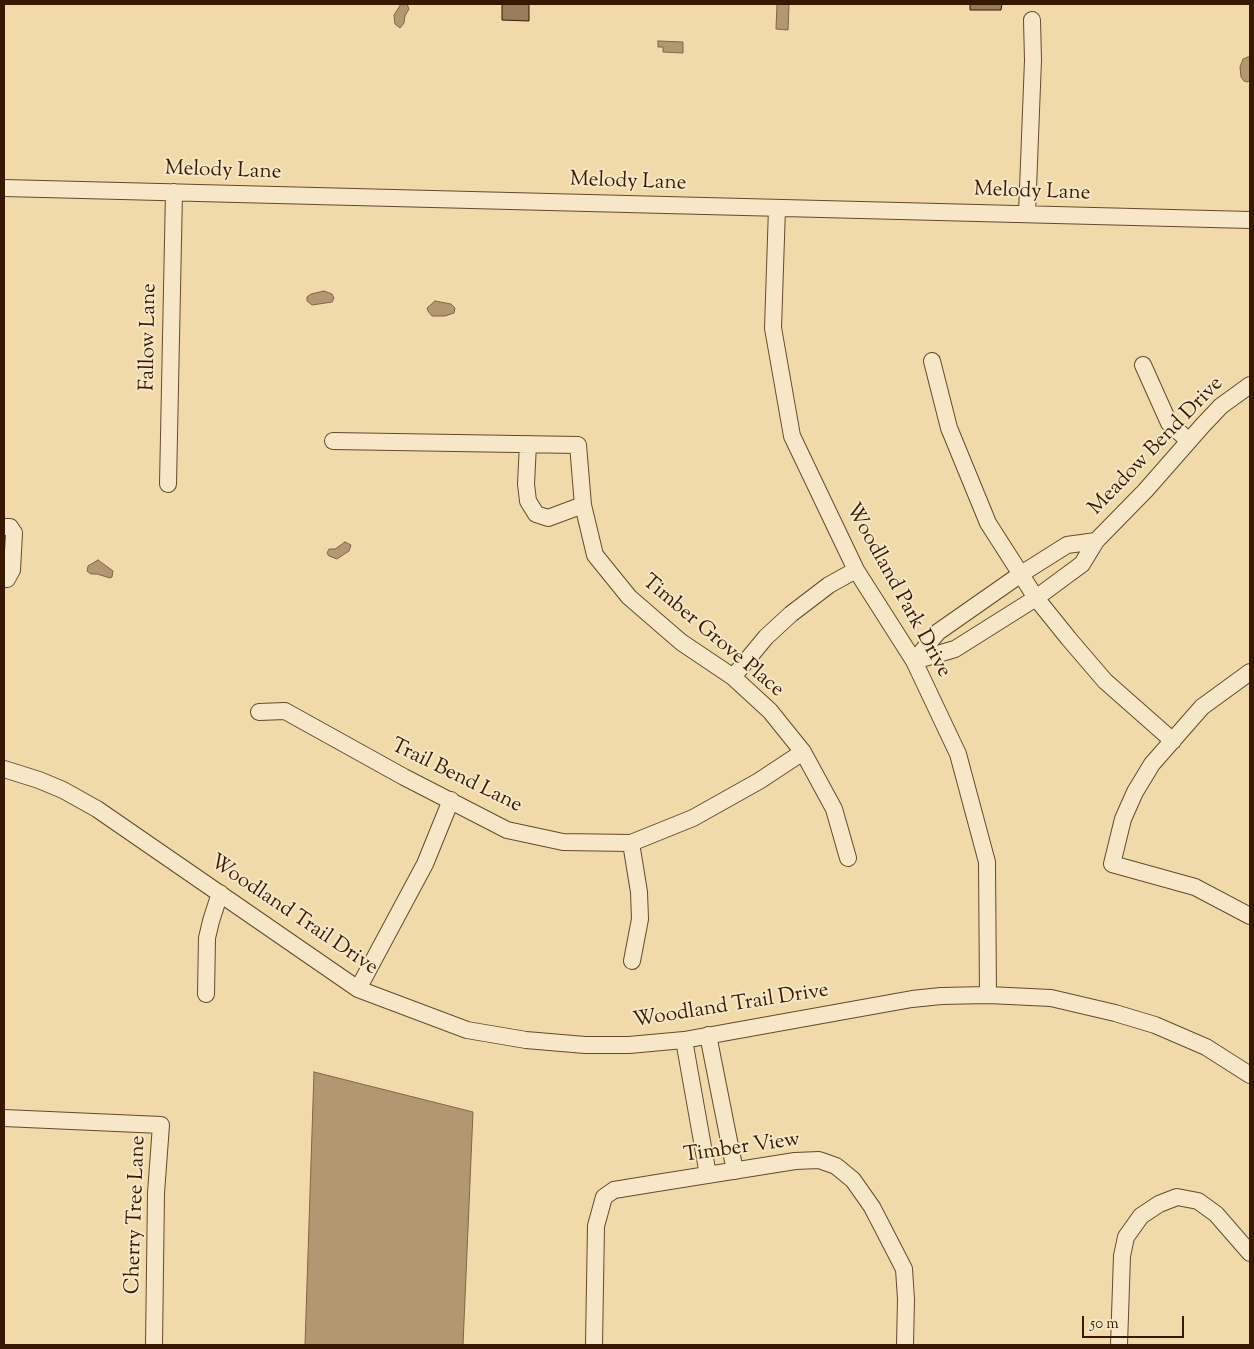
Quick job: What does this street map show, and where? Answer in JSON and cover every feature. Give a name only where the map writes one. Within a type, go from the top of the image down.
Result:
[{"type":"street","points":[[1027,214],[1033,60],[1032,20]]},
{"type":"street","name":"Melody Lane","points":[[4,188],[1250,220]]},
{"type":"street","name":"Fallow Lane","points":[[168,484],[174,192]]},
{"type":"street","name":"Woodland Park Drive","points":[[776,208],[773,328],[792,436],[856,570],[914,661],[958,754],[987,862],[988,995]]},
{"type":"street","points":[[932,361],[948,428],[988,523],[1036,598],[1105,681],[1173,741]]},
{"type":"street","points":[[1143,365],[1169,423],[1189,441]]},
{"type":"street","name":"Meadow Bend Drive","points":[[914,661],[955,649],[1036,598],[1082,564],[1096,541],[1145,491],[1221,406],[1250,385]]},
{"type":"street","name":"Timber Grove Place","points":[[333,441],[578,445],[583,505],[595,555],[629,598],[681,642],[733,677],[770,711],[804,752],[834,809],[848,858]]},
{"type":"street","points":[[528,444],[526,484],[528,501],[536,514],[548,518],[583,505]]},
{"type":"street","points":[[4,527],[10,527],[14,533],[12,570],[7,578],[4,579]]},
{"type":"street","name":"Meadow Bend Drive","points":[[914,661],[938,632],[1021,574],[1067,545],[1096,541]]},
{"type":"street","points":[[733,677],[766,637],[791,614],[829,586],[856,570]]},
{"type":"street","points":[[1250,672],[1202,706],[1152,764],[1135,792],[1123,819],[1112,864],[1195,888],[1250,916]]},
{"type":"street","name":"Trail Bend Lane","points":[[259,712],[285,710],[404,778],[508,830],[563,842],[631,843],[700,814],[804,752]]},
{"type":"street","name":"Woodland Trail Drive","points":[[4,769],[47,783],[97,809],[358,989],[467,1030],[526,1040],[585,1045],[629,1045],[684,1040],[912,999],[988,995],[1050,998],[1115,1013],[1155,1025],[1206,1047],[1250,1075]]},
{"type":"street","points":[[358,989],[425,864],[451,800]]},
{"type":"street","points":[[631,843],[640,919],[632,961]]},
{"type":"street","points":[[206,994],[207,938],[220,893]]},
{"type":"street","points":[[708,1035],[735,1172]]},
{"type":"street","points":[[684,1040],[708,1175]]},
{"type":"street","name":"Cherry Tree Lane","points":[[4,1118],[162,1125],[156,1193],[154,1345]]},
{"type":"street","name":"Timber View","points":[[594,1345],[596,1226],[604,1197],[614,1190],[795,1161],[819,1160],[836,1166],[853,1180],[872,1208],[904,1269],[906,1299],[905,1345]]},
{"type":"street","points":[[1119,1345],[1122,1256],[1126,1237],[1141,1216],[1159,1204],[1177,1196],[1198,1201],[1216,1214],[1250,1253]]},
{"type":"shaded area","points":[[401,4],[407,4],[409,9],[400,28],[395,24],[394,15]]},
{"type":"shaded area","points":[[777,4],[789,4],[788,30],[776,29]]},
{"type":"shaded area","points":[[658,41],[683,42],[683,53],[663,52],[663,47],[658,47]]},
{"type":"shaded area","points":[[1250,57],[1250,81],[1247,82],[1241,77],[1240,67],[1243,59]]},
{"type":"shaded area","points":[[324,291],[332,294],[334,298],[332,302],[312,305],[307,301],[307,297],[311,294]]},
{"type":"shaded area","points":[[435,301],[451,304],[455,308],[454,313],[445,316],[432,316],[427,308]]},
{"type":"shaded area","points":[[345,542],[351,545],[349,551],[337,559],[329,556],[327,553],[329,549],[335,549]]},
{"type":"shaded area","points":[[98,560],[113,571],[112,577],[91,574],[87,571],[88,566]]},
{"type":"shaded area","points":[[314,1072],[473,1112],[463,1345],[305,1345]]},
{"type":"building","points":[[502,4],[529,4],[529,21],[502,20]]},
{"type":"building","points":[[970,4],[1002,4],[1001,10],[970,10]]}]
